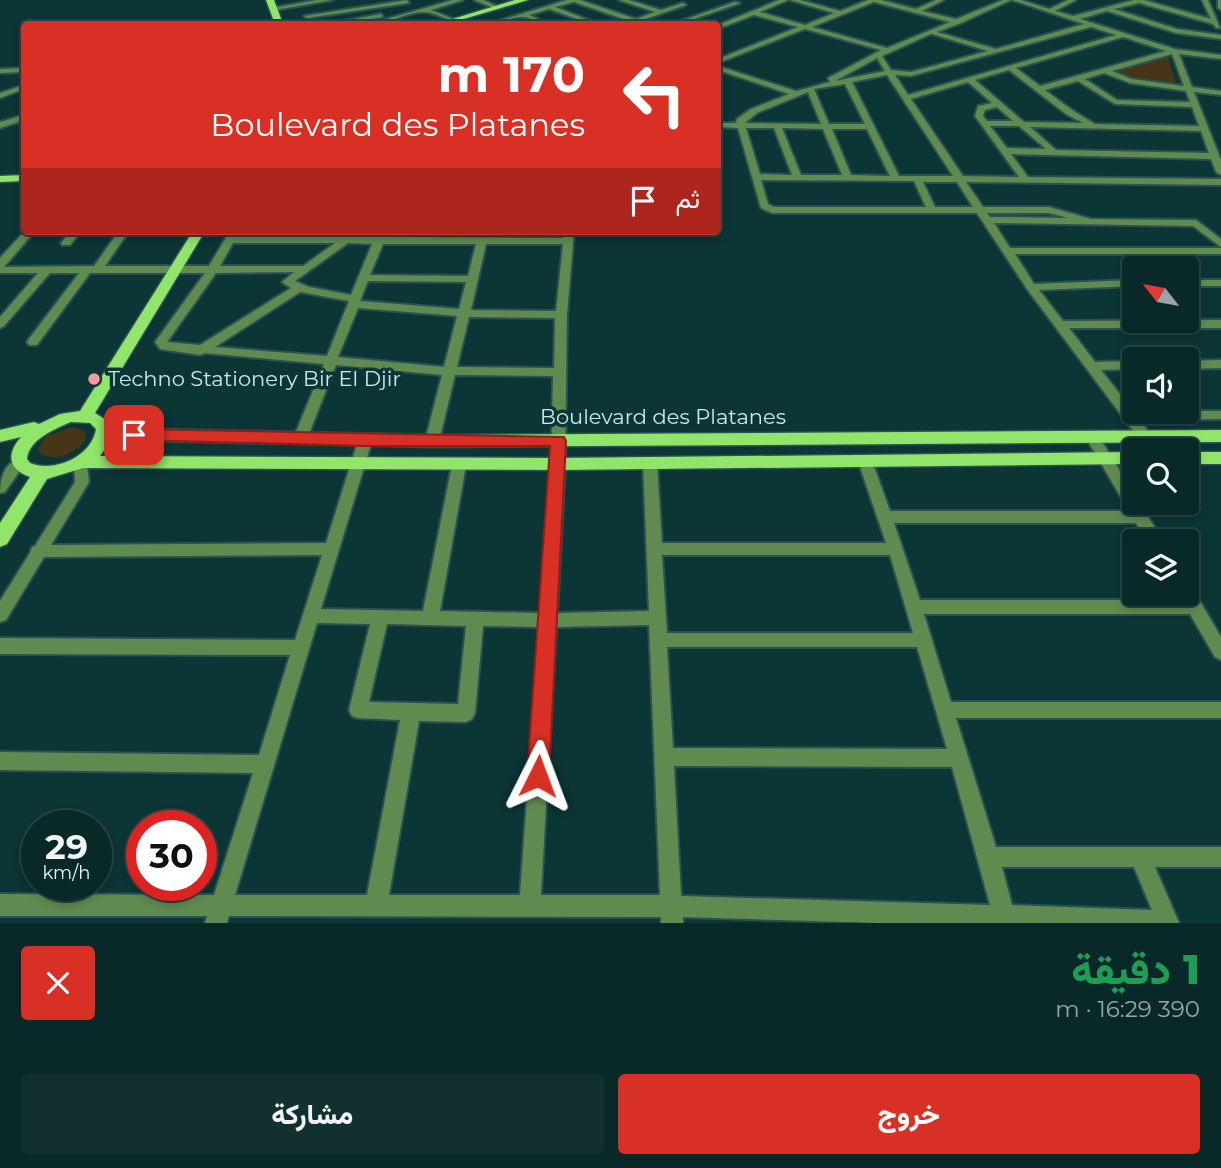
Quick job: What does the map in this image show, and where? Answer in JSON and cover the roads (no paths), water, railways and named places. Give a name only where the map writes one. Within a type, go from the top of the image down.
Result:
[{"type":"main road","points":[[453,21],[524,0]]},
{"type":"main road","points":[[273,4],[278,21]]},
{"type":"main road","points":[[0,178],[21,181]]},
{"type":"main road","points":[[0,184],[21,181]]},
{"type":"main road","points":[[85,416],[196,235]]},
{"type":"main road","points":[[0,436],[73,416],[85,416],[101,422],[106,434],[94,453],[81,462],[55,471],[42,473],[0,458]]},
{"type":"main road","points":[[20,466],[17,461],[20,446],[26,438],[47,424]]},
{"type":"main road","name":"Boulevard des Platanes","points":[[106,434],[365,441],[1221,436]]},
{"type":"main road","points":[[81,462],[459,465],[1122,458]]},
{"type":"main road","points":[[1199,458],[1221,458]]},
{"type":"main road","points":[[0,539],[42,473]]},
{"type":"street","points":[[273,4],[303,4],[330,0]]},
{"type":"street","points":[[384,21],[460,0]]},
{"type":"street","points":[[477,0],[498,8]]},
{"type":"street","points":[[622,0],[661,12]]},
{"type":"street","points":[[668,0],[707,12]]},
{"type":"street","points":[[727,0],[882,52],[891,72],[1031,287],[1122,408]]},
{"type":"street","points":[[721,25],[752,9],[762,0]]},
{"type":"street","points":[[716,21],[785,0]]},
{"type":"street","points":[[793,0],[841,13]]},
{"type":"street","points":[[721,60],[874,0],[959,22]]},
{"type":"street","points":[[916,11],[941,0]]},
{"type":"street","points":[[824,85],[882,52],[934,33],[1008,0]]},
{"type":"street","points":[[1015,0],[1174,51],[1221,57]]},
{"type":"street","points":[[1050,11],[1073,0]]},
{"type":"street","points":[[1075,18],[1139,0],[1216,23]]},
{"type":"street","points":[[1107,9],[1176,32],[1221,34],[1205,0]]},
{"type":"street","points":[[1220,0],[1221,8]]},
{"type":"street","points":[[307,16],[406,1],[453,21]]},
{"type":"street","points":[[503,21],[569,1],[635,21],[683,5]]},
{"type":"street","points":[[682,21],[737,3]]},
{"type":"street","points":[[303,4],[308,21]]},
{"type":"street","points":[[548,7],[588,21]]},
{"type":"street","points":[[343,11],[346,21]]},
{"type":"street","points":[[522,15],[538,21]]},
{"type":"street","points":[[357,21],[386,16],[396,18]]},
{"type":"street","points":[[1093,24],[911,74],[891,72],[810,88],[754,111],[740,121],[764,206],[772,210],[932,210],[1089,221],[1196,223],[1221,244]]},
{"type":"street","points":[[934,33],[993,50]]},
{"type":"street","points":[[908,97],[1125,34]]},
{"type":"street","points":[[1040,89],[1174,51]]},
{"type":"street","points":[[1174,51],[1221,172]]},
{"type":"street","points":[[1010,67],[1069,112],[1096,127]]},
{"type":"street","points":[[721,69],[795,93]]},
{"type":"street","points":[[0,71],[21,70]]},
{"type":"street","points":[[1105,71],[1130,81],[1221,93]]},
{"type":"street","points":[[1079,78],[1115,102],[1195,105]]},
{"type":"street","points":[[970,79],[1027,125],[1055,152]]},
{"type":"street","points":[[847,81],[896,178]]},
{"type":"street","points":[[0,96],[21,88]]},
{"type":"street","points":[[810,88],[848,178]]},
{"type":"street","points":[[1000,104],[978,111],[1025,179]]},
{"type":"street","points":[[984,123],[1205,130]]},
{"type":"street","points":[[721,125],[871,127]]},
{"type":"street","points":[[777,126],[798,178]]},
{"type":"street","points":[[1004,151],[1215,156]]},
{"type":"street","points":[[756,177],[1221,182]]},
{"type":"street","points":[[917,179],[932,210]]},
{"type":"street","points":[[0,268],[27,235]]},
{"type":"street","points":[[66,243],[73,235]]},
{"type":"street","points":[[33,342],[121,235]]},
{"type":"street","points":[[530,906],[558,464],[559,441],[561,315],[568,236],[482,241],[381,235],[348,239],[315,235],[232,235],[212,270],[161,342],[164,346],[200,351],[449,372],[560,372]]},
{"type":"street","points":[[356,235],[287,282],[298,288],[354,301],[463,313],[561,315]]},
{"type":"street","points":[[300,439],[381,235]]},
{"type":"street","points":[[432,441],[482,241]]},
{"type":"street","points":[[1007,251],[1221,251]]},
{"type":"street","points":[[0,268],[174,271],[308,269]]},
{"type":"street","points":[[0,324],[47,270]]},
{"type":"street","points":[[364,278],[472,279]]},
{"type":"street","points":[[1031,287],[1122,283]]},
{"type":"street","points":[[1199,283],[1221,283]]},
{"type":"street","points":[[200,351],[298,288]]},
{"type":"street","points":[[1059,325],[1221,324]]},
{"type":"street","points":[[1199,365],[1221,364]]},
{"type":"street","points":[[1090,366],[1122,365]]},
{"type":"street","points":[[1199,415],[1221,415]]},
{"type":"street","points":[[1134,424],[1145,437]]},
{"type":"street","points":[[1093,438],[1148,529]]},
{"type":"street","points":[[219,914],[365,441]]},
{"type":"street","points":[[865,461],[896,549],[989,857],[1003,916]]},
{"type":"street","points":[[0,615],[82,482],[81,462]]},
{"type":"street","points":[[650,463],[671,915]]},
{"type":"street","points":[[429,618],[459,465]]},
{"type":"street","points":[[0,488],[20,466]]},
{"type":"street","points":[[886,517],[1141,517]]},
{"type":"street","points":[[37,551],[331,549]]},
{"type":"street","points":[[653,549],[896,549]]},
{"type":"street","points":[[913,607],[1122,602]]},
{"type":"street","points":[[1194,606],[1221,652]]},
{"type":"street","points":[[311,616],[547,620],[656,618]]},
{"type":"street","points":[[380,618],[358,709],[466,713],[475,619]]},
{"type":"street","points":[[657,640],[923,640]]},
{"type":"street","points":[[0,646],[299,648]]},
{"type":"street","points":[[944,710],[1221,710]]},
{"type":"street","points":[[376,906],[411,712]]},
{"type":"street","points":[[663,757],[959,758]]},
{"type":"street","points":[[0,761],[265,764]]},
{"type":"street","points":[[989,857],[1221,858]]},
{"type":"street","points":[[0,905],[219,914],[376,906],[530,906],[671,915],[1003,916],[1167,922],[1140,857]]},
{"type":"place","name":"Techno Stationery Bir El Djir","points":[[94,379]]}]
